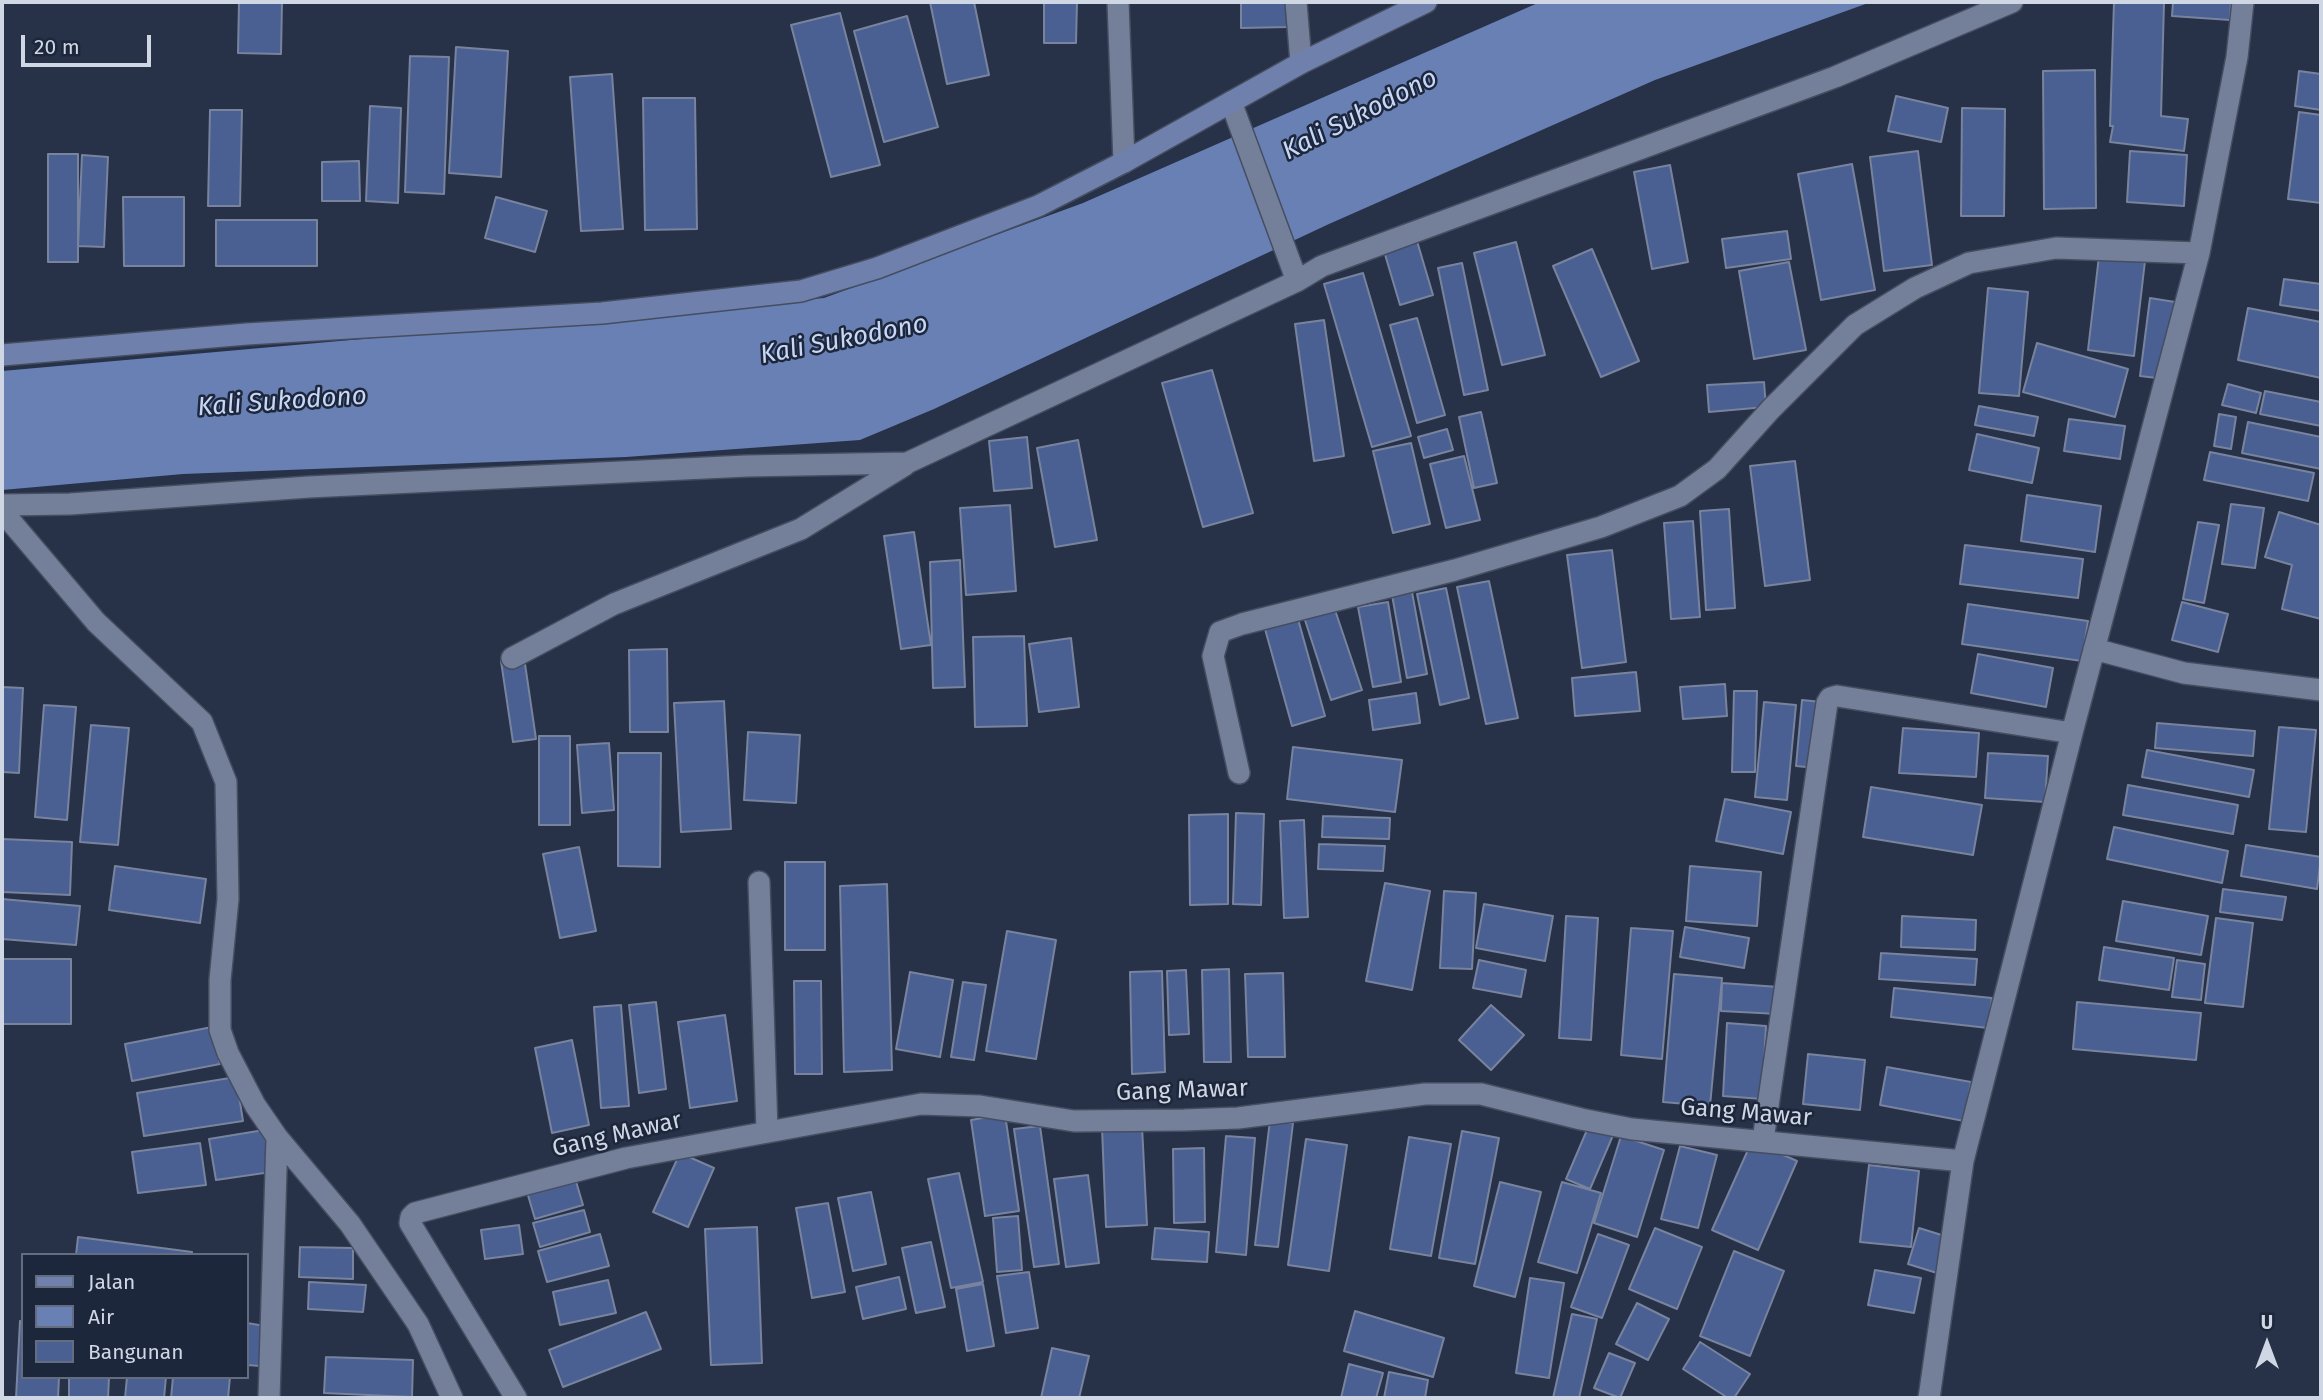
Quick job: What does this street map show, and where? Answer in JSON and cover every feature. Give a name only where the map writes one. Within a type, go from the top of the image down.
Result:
[{"type":"main road","points":[[2,355],[247,334],[601,313],[801,291],[877,268],[1038,206],[1124,162],[1301,63],[1426,2]]},
{"type":"street","points":[[1118,2],[1124,162]]},
{"type":"street","points":[[1296,2],[1301,63]]},
{"type":"street","points":[[512,658],[614,604],[801,529],[907,464],[1293,271],[1322,266],[1835,77],[2012,2]]},
{"type":"street","points":[[1929,1398],[1963,1161],[2072,733],[2199,253],[2237,57],[2243,2]]},
{"type":"street","points":[[1231,102],[1293,271]]},
{"type":"street","points":[[1239,773],[1213,656],[1220,632],[1482,562],[1601,527],[1681,496],[1717,469],[1855,325],[1915,288],[1969,263],[2056,248],[2199,253]]},
{"type":"street","points":[[2,508],[337,486],[746,466],[907,464]]},
{"type":"street","points":[[2,508],[96,622],[202,722],[226,782],[228,898],[220,980],[220,1030],[228,1053],[255,1105],[277,1137],[350,1224],[418,1324],[452,1398]]},
{"type":"street","points":[[2094,649],[2184,673],[2321,690]]},
{"type":"street","points":[[1763,1140],[1830,698],[1837,696],[2072,733]]},
{"type":"street","points":[[759,882],[767,1131]]},
{"type":"street","name":"Gang Mawar","points":[[516,1398],[410,1223],[415,1213],[626,1158],[921,1104],[980,1106],[1074,1121],[1184,1120],[1238,1118],[1425,1094],[1481,1094],[1632,1129],[1963,1161]]},
{"type":"street","points":[[269,1398],[277,1137]]},
{"type":"water","name":"Kali Sukodono","points":[[1540,2],[1871,2],[1655,80],[1329,224],[934,409],[860,440],[626,457],[183,474],[2,490],[2,371],[824,298],[1083,203]]},
{"type":"building","points":[[239,2],[282,2],[281,54],[238,53]]},
{"type":"building","points":[[930,2],[974,2],[989,75],[947,84]]},
{"type":"building","points":[[1044,2],[1077,2],[1076,43],[1044,43]]},
{"type":"building","points":[[1241,2],[1288,2],[1288,27],[1241,28]]},
{"type":"building","points":[[2114,2],[2164,2],[2161,116],[2188,119],[2184,151],[2110,142],[2113,126],[2110,126]]},
{"type":"building","points":[[2173,2],[2231,2],[2230,20],[2172,16]]},
{"type":"building","points":[[840,13],[880,165],[831,177],[791,25]]},
{"type":"building","points":[[907,16],[938,127],[884,142],[854,31]]},
{"type":"building","points":[[456,47],[508,51],[501,177],[449,173]]},
{"type":"building","points":[[410,56],[449,57],[444,194],[405,192]]},
{"type":"building","points":[[2095,70],[2096,208],[2044,209],[2043,71]]},
{"type":"building","points":[[2299,71],[2321,74],[2321,110],[2295,106]]},
{"type":"building","points":[[612,74],[623,229],[581,231],[570,77]]},
{"type":"building","points":[[1896,96],[1948,108],[1941,142],[1888,131]]},
{"type":"building","points":[[643,98],[695,98],[697,229],[645,230]]},
{"type":"building","points":[[370,106],[401,108],[398,203],[366,201]]},
{"type":"building","points":[[1962,108],[2005,109],[2004,216],[1961,216]]},
{"type":"building","points":[[210,110],[242,110],[240,206],[208,206]]},
{"type":"building","points":[[2299,112],[2321,115],[2321,203],[2288,199]]},
{"type":"building","points":[[1918,151],[1932,265],[1884,271],[1870,157]]},
{"type":"building","points":[[2130,151],[2187,155],[2184,206],[2127,202]]},
{"type":"building","points":[[48,154],[78,154],[78,262],[48,262]]},
{"type":"building","points":[[82,155],[108,157],[104,247],[78,246]]},
{"type":"building","points":[[359,161],[360,201],[322,201],[322,162]]},
{"type":"building","points":[[1852,164],[1875,290],[1821,300],[1798,174]]},
{"type":"building","points":[[1670,165],[1688,262],[1652,269],[1634,172]]},
{"type":"building","points":[[123,197],[184,197],[184,266],[124,266]]},
{"type":"building","points":[[496,197],[547,211],[535,252],[485,238]]},
{"type":"building","points":[[216,220],[317,220],[317,266],[216,266]]},
{"type":"building","points":[[1787,231],[1791,259],[1726,268],[1722,239]]},
{"type":"building","points":[[1417,241],[1433,295],[1400,305],[1384,251]]},
{"type":"building","points":[[1516,242],[1545,355],[1502,365],[1474,253]]},
{"type":"building","points":[[1592,249],[1639,361],[1601,377],[1553,266]]},
{"type":"building","points":[[2099,256],[2145,261],[2134,356],[2088,350]]},
{"type":"building","points":[[1789,262],[1806,350],[1754,359],[1739,271]]},
{"type":"building","points":[[1462,263],[1488,390],[1464,395],[1438,268]]},
{"type":"building","points":[[1363,273],[1411,436],[1372,447],[1324,284]]},
{"type":"building","points":[[2284,279],[2321,284],[2321,311],[2280,305]]},
{"type":"building","points":[[1988,288],[2028,292],[2019,396],[1979,393]]},
{"type":"building","points":[[2150,298],[2175,302],[2165,379],[2140,376]]},
{"type":"building","points":[[2248,308],[2321,322],[2321,378],[2238,360]]},
{"type":"building","points":[[1417,318],[1445,415],[1417,423],[1390,325]]},
{"type":"building","points":[[1324,320],[1344,456],[1314,461],[1295,324]]},
{"type":"building","points":[[2037,343],[2128,369],[2115,417],[2023,392]]},
{"type":"building","points":[[1212,370],[1253,513],[1203,527],[1162,383]]},
{"type":"building","points":[[1764,382],[1766,407],[1709,412],[1707,385]]},
{"type":"building","points":[[2228,384],[2261,393],[2256,413],[2222,405]]},
{"type":"building","points":[[2265,391],[2321,402],[2321,426],[2260,414]]},
{"type":"building","points":[[1979,406],[2038,417],[2034,436],[1975,425]]},
{"type":"building","points":[[1481,412],[1497,483],[1474,488],[1459,417]]},
{"type":"building","points":[[2219,414],[2236,417],[2231,449],[2214,446]]},
{"type":"building","points":[[2069,419],[2125,426],[2120,459],[2064,451]]},
{"type":"building","points":[[2248,422],[2321,437],[2321,469],[2242,453]]},
{"type":"building","points":[[1447,429],[1453,450],[1424,458],[1418,437]]},
{"type":"building","points":[[1977,434],[2039,448],[2032,483],[1969,470]]},
{"type":"building","points":[[1027,437],[1032,488],[994,491],[989,441]]},
{"type":"building","points":[[1078,440],[1097,540],[1055,547],[1037,448]]},
{"type":"building","points":[[1411,443],[1430,524],[1393,533],[1373,451]]},
{"type":"building","points":[[2210,452],[2314,473],[2308,501],[2204,480]]},
{"type":"building","points":[[1464,456],[1480,520],[1446,528],[1430,464]]},
{"type":"building","points":[[1795,461],[1810,580],[1765,586],[1750,466]]},
{"type":"building","points":[[2027,495],[2101,506],[2095,552],[2021,541]]},
{"type":"building","points":[[2231,504],[2264,508],[2255,568],[2222,564]]},
{"type":"building","points":[[1010,505],[1016,591],[966,595],[960,508]]},
{"type":"building","points":[[1729,509],[1735,608],[1706,610],[1700,511]]},
{"type":"building","points":[[2279,512],[2321,525],[2321,619],[2282,609],[2292,565],[2265,557]]},
{"type":"building","points":[[1693,521],[1700,617],[1671,619],[1664,523]]},
{"type":"building","points":[[2198,522],[2219,525],[2204,603],[2183,599]]},
{"type":"building","points":[[914,532],[931,645],[901,649],[884,536]]},
{"type":"building","points":[[1965,545],[2083,559],[2078,598],[1960,584]]},
{"type":"building","points":[[1612,550],[1626,662],[1582,668],[1567,555]]},
{"type":"building","points":[[960,560],[965,687],[933,688],[930,562]]},
{"type":"building","points":[[1489,581],[1518,718],[1486,724],[1457,587]]},
{"type":"building","points":[[1446,588],[1469,698],[1440,705],[1417,594]]},
{"type":"building","points":[[1412,592],[1427,674],[1407,678],[1392,595]]},
{"type":"building","points":[[1388,602],[1401,682],[1373,687],[1358,607]]},
{"type":"building","points":[[2182,602],[2228,614],[2218,652],[2172,640]]},
{"type":"building","points":[[1968,604],[2088,621],[2082,661],[1962,644]]},
{"type":"building","points":[[1334,607],[1362,690],[1331,700],[1304,617]]},
{"type":"building","points":[[1298,619],[1325,716],[1292,726],[1265,629]]},
{"type":"building","points":[[1024,636],[1027,726],[975,727],[973,637]]},
{"type":"building","points":[[1071,638],[1079,707],[1039,712],[1029,644]]},
{"type":"building","points":[[667,649],[668,732],[630,732],[629,650]]},
{"type":"building","points":[[1978,654],[2053,668],[2046,707],[1971,693]]},
{"type":"building","points":[[524,657],[536,739],[513,742],[501,661]]},
{"type":"building","points":[[1636,672],[1640,711],[1575,716],[1572,678]]},
{"type":"building","points":[[1725,684],[1727,716],[1683,719],[1680,687]]},
{"type":"building","points":[[2,687],[23,688],[19,773],[2,772]]},
{"type":"building","points":[[1734,691],[1757,691],[1755,772],[1732,772]]},
{"type":"building","points":[[1416,693],[1420,723],[1373,730],[1369,700]]},
{"type":"building","points":[[1802,700],[1822,702],[1816,768],[1796,766]]},
{"type":"building","points":[[724,701],[731,829],[681,832],[674,703]]},
{"type":"building","points":[[1764,702],[1796,705],[1787,800],[1755,797]]},
{"type":"building","points":[[44,705],[76,707],[67,820],[35,817]]},
{"type":"building","points":[[2157,723],[2255,731],[2253,756],[2155,748]]},
{"type":"building","points":[[91,725],[129,728],[118,845],[80,842]]},
{"type":"building","points":[[2279,727],[2316,730],[2306,832],[2269,829]]},
{"type":"building","points":[[1903,728],[1979,733],[1976,777],[1899,773]]},
{"type":"building","points":[[748,732],[800,735],[796,803],[744,800]]},
{"type":"building","points":[[539,736],[570,736],[570,825],[539,825]]},
{"type":"building","points":[[609,743],[614,810],[582,813],[577,745]]},
{"type":"building","points":[[1293,747],[1402,760],[1395,812],[1287,799]]},
{"type":"building","points":[[2147,750],[2254,770],[2249,797],[2142,777]]},
{"type":"building","points":[[618,753],[661,753],[660,867],[618,866]]},
{"type":"building","points":[[1988,753],[2048,756],[2045,802],[1985,798]]},
{"type":"building","points":[[2128,785],[2238,805],[2233,834],[2123,815]]},
{"type":"building","points":[[1871,787],[1982,805],[1973,855],[1863,837]]},
{"type":"building","points":[[1725,799],[1791,812],[1783,854],[1716,841]]},
{"type":"building","points":[[1236,813],[1264,814],[1261,905],[1233,904]]},
{"type":"building","points":[[1228,814],[1228,904],[1190,905],[1189,815]]},
{"type":"building","points":[[1323,816],[1390,818],[1389,839],[1322,837]]},
{"type":"building","points":[[1304,820],[1308,917],[1284,918],[1280,821]]},
{"type":"building","points":[[2114,827],[2228,851],[2222,883],[2107,859]]},
{"type":"building","points":[[2,839],[72,842],[70,895],[2,892]]},
{"type":"building","points":[[1319,844],[1385,846],[1383,871],[1318,869]]},
{"type":"building","points":[[2246,845],[2321,857],[2317,889],[2241,876]]},
{"type":"building","points":[[579,847],[596,931],[560,938],[543,854]]},
{"type":"building","points":[[785,862],[825,862],[825,950],[785,950]]},
{"type":"building","points":[[115,866],[206,879],[200,923],[109,910]]},
{"type":"building","points":[[1690,866],[1761,872],[1757,926],[1686,921]]},
{"type":"building","points":[[1385,883],[1430,891],[1412,990],[1366,981]]},
{"type":"building","points":[[887,884],[892,1070],[844,1072],[840,886]]},
{"type":"building","points":[[2223,889],[2286,897],[2282,920],[2220,912]]},
{"type":"building","points":[[1444,891],[1476,893],[1472,969],[1440,968]]},
{"type":"building","points":[[2,899],[80,906],[76,945],[2,939]]},
{"type":"building","points":[[2123,901],[2208,916],[2201,955],[2116,941]]},
{"type":"building","points":[[1484,904],[1553,916],[1545,961],[1476,948]]},
{"type":"building","points":[[1566,916],[1598,918],[1591,1040],[1559,1038]]},
{"type":"building","points":[[1902,916],[1976,920],[1975,950],[1901,947]]},
{"type":"building","points":[[2216,918],[2253,923],[2243,1007],[2205,1003]]},
{"type":"building","points":[[1685,927],[1749,938],[1744,968],[1680,957]]},
{"type":"building","points":[[1631,928],[1673,931],[1662,1059],[1621,1055]]},
{"type":"building","points":[[1007,931],[1056,940],[1036,1059],[986,1051]]},
{"type":"building","points":[[2104,947],[2174,958],[2169,990],[2099,980]]},
{"type":"building","points":[[1881,953],[1977,959],[1975,985],[1879,979]]},
{"type":"building","points":[[2,959],[71,959],[71,1024],[2,1024]]},
{"type":"building","points":[[1479,960],[1526,970],[1521,997],[1473,988]]},
{"type":"building","points":[[2177,960],[2205,964],[2201,1000],[2172,997]]},
{"type":"building","points":[[1229,969],[1231,1062],[1204,1062],[1202,970]]},
{"type":"building","points":[[1186,970],[1189,1034],[1169,1035],[1167,971]]},
{"type":"building","points":[[1162,971],[1165,1072],[1132,1074],[1130,972]]},
{"type":"building","points":[[910,972],[953,980],[940,1057],[896,1049]]},
{"type":"building","points":[[1283,973],[1285,1057],[1248,1057],[1245,974]]},
{"type":"building","points":[[1674,974],[1722,978],[1710,1106],[1663,1102]]},
{"type":"building","points":[[794,981],[821,981],[822,1074],[795,1074]]},
{"type":"building","points":[[963,982],[986,985],[974,1060],[951,1057]]},
{"type":"building","points":[[1722,983],[1779,987],[1778,1014],[1721,1011]]},
{"type":"building","points":[[1894,988],[1992,998],[1988,1028],[1891,1017]]},
{"type":"building","points":[[656,1002],[666,1089],[639,1093],[629,1005]]},
{"type":"building","points":[[2077,1002],[2201,1013],[2196,1060],[2073,1049]]},
{"type":"building","points":[[621,1005],[629,1106],[601,1108],[594,1007]]},
{"type":"building","points":[[1491,1005],[1524,1035],[1491,1070],[1459,1040]]},
{"type":"building","points":[[725,1015],[737,1101],[690,1108],[678,1022]]},
{"type":"building","points":[[1727,1023],[1766,1026],[1762,1099],[1723,1096]]},
{"type":"building","points":[[212,1027],[220,1064],[132,1081],[125,1044]]},
{"type":"building","points":[[572,1040],[589,1125],[552,1133],[535,1048]]},
{"type":"building","points":[[1808,1054],[1865,1060],[1860,1110],[1803,1104]]},
{"type":"building","points":[[1887,1067],[1971,1082],[1964,1121],[1880,1105]]},
{"type":"building","points":[[236,1077],[243,1121],[144,1136],[137,1093]]},
{"type":"building","points":[[1005,1114],[1019,1211],[985,1216],[971,1120]]},
{"type":"building","points":[[1270,1120],[1293,1123],[1278,1247],[1255,1245]]},
{"type":"building","points":[[1590,1123],[1614,1133],[1590,1189],[1566,1179]]},
{"type":"building","points":[[1040,1126],[1059,1264],[1034,1267],[1014,1129]]},
{"type":"building","points":[[1142,1126],[1147,1225],[1106,1227],[1102,1128]]},
{"type":"building","points":[[264,1130],[271,1172],[216,1180],[209,1139]]},
{"type":"building","points":[[1462,1131],[1499,1138],[1475,1264],[1439,1258]]},
{"type":"building","points":[[1226,1136],[1255,1138],[1246,1255],[1216,1252]]},
{"type":"building","points":[[1621,1136],[1664,1150],[1637,1237],[1594,1223]]},
{"type":"building","points":[[1409,1137],[1451,1144],[1431,1256],[1390,1249]]},
{"type":"building","points":[[1306,1139],[1347,1145],[1329,1271],[1288,1265]]},
{"type":"building","points":[[1752,1141],[1797,1161],[1758,1250],[1712,1230]]},
{"type":"building","points":[[200,1143],[206,1185],[138,1193],[132,1152]]},
{"type":"building","points":[[1680,1146],[1717,1155],[1698,1228],[1661,1219]]},
{"type":"building","points":[[1204,1148],[1205,1222],[1174,1223],[1173,1149]]},
{"type":"building","points":[[680,1153],[714,1168],[688,1227],[653,1212]]},
{"type":"building","points":[[1869,1165],[1919,1171],[1911,1247],[1860,1242]]},
{"type":"building","points":[[959,1173],[983,1282],[951,1288],[928,1179]]},
{"type":"building","points":[[1088,1175],[1099,1263],[1066,1267],[1054,1179]]},
{"type":"building","points":[[575,1178],[583,1205],[535,1219],[527,1192]]},
{"type":"building","points":[[1500,1182],[1541,1192],[1515,1297],[1474,1286]]},
{"type":"building","points":[[1562,1182],[1601,1193],[1577,1273],[1538,1262]]},
{"type":"building","points":[[871,1192],[886,1264],[853,1271],[838,1198]]},
{"type":"building","points":[[828,1203],[845,1292],[812,1298],[796,1208]]},
{"type":"building","points":[[584,1210],[590,1232],[540,1247],[533,1223]]},
{"type":"building","points":[[1018,1216],[1022,1270],[997,1272],[993,1218]]},
{"type":"building","points":[[519,1225],[523,1254],[485,1259],[481,1230]]},
{"type":"building","points":[[757,1227],[762,1363],[711,1365],[705,1229]]},
{"type":"building","points":[[1155,1228],[1209,1232],[1207,1262],[1152,1259]]},
{"type":"building","points":[[1655,1228],[1702,1247],[1677,1309],[1629,1289]]},
{"type":"building","points":[[1919,1228],[1948,1237],[1937,1273],[1908,1264]]},
{"type":"building","points":[[600,1234],[609,1266],[547,1282],[538,1251]]},
{"type":"building","points":[[1598,1234],[1629,1245],[1602,1318],[1571,1307]]},
{"type":"building","points":[[78,1237],[192,1252],[192,1253],[76,1253]]},
{"type":"building","points":[[931,1242],[945,1307],[916,1313],[902,1248]]},
{"type":"building","points":[[300,1247],[353,1248],[353,1279],[299,1277]]},
{"type":"building","points":[[1734,1251],[1784,1271],[1750,1356],[1700,1336]]},
{"type":"building","points":[[1875,1270],[1921,1278],[1914,1313],[1868,1305]]},
{"type":"building","points":[[1029,1272],[1038,1328],[1006,1333],[997,1276]]},
{"type":"building","points":[[899,1277],[906,1309],[863,1319],[856,1287]]},
{"type":"building","points":[[1530,1278],[1564,1283],[1549,1378],[1516,1373]]},
{"type":"building","points":[[608,1280],[616,1313],[560,1325],[553,1292]]},
{"type":"building","points":[[309,1282],[366,1285],[363,1312],[308,1309]]},
{"type":"building","points":[[983,1284],[994,1346],[967,1351],[956,1289]]},
{"type":"building","points":[[1637,1303],[1669,1319],[1648,1360],[1616,1344]]},
{"type":"building","points":[[1355,1311],[1444,1338],[1433,1377],[1344,1351]]},
{"type":"building","points":[[646,1312],[661,1349],[563,1387],[549,1350]]},
{"type":"building","points":[[1572,1314],[1597,1319],[1579,1398],[1553,1398]]},
{"type":"building","points":[[21,1321],[21,1379],[59,1379],[58,1398],[16,1398]]},
{"type":"building","points":[[248,1323],[265,1326],[260,1366],[248,1365]]},
{"type":"building","points":[[1700,1342],[1750,1374],[1734,1398],[1728,1398],[1683,1369]]},
{"type":"building","points":[[1052,1348],[1089,1356],[1079,1398],[1041,1398]]},
{"type":"building","points":[[1609,1353],[1635,1363],[1620,1398],[1594,1388]]},
{"type":"building","points":[[326,1357],[413,1360],[412,1397],[324,1393]]},
{"type":"building","points":[[1349,1364],[1383,1373],[1376,1398],[1341,1398]]},
{"type":"building","points":[[1389,1372],[1428,1380],[1425,1398],[1384,1398]]},
{"type":"building","points":[[69,1379],[109,1379],[108,1398],[69,1398]]},
{"type":"building","points":[[127,1379],[166,1379],[164,1398],[125,1398]]},
{"type":"building","points":[[173,1379],[230,1379],[228,1398],[171,1398]]}]
